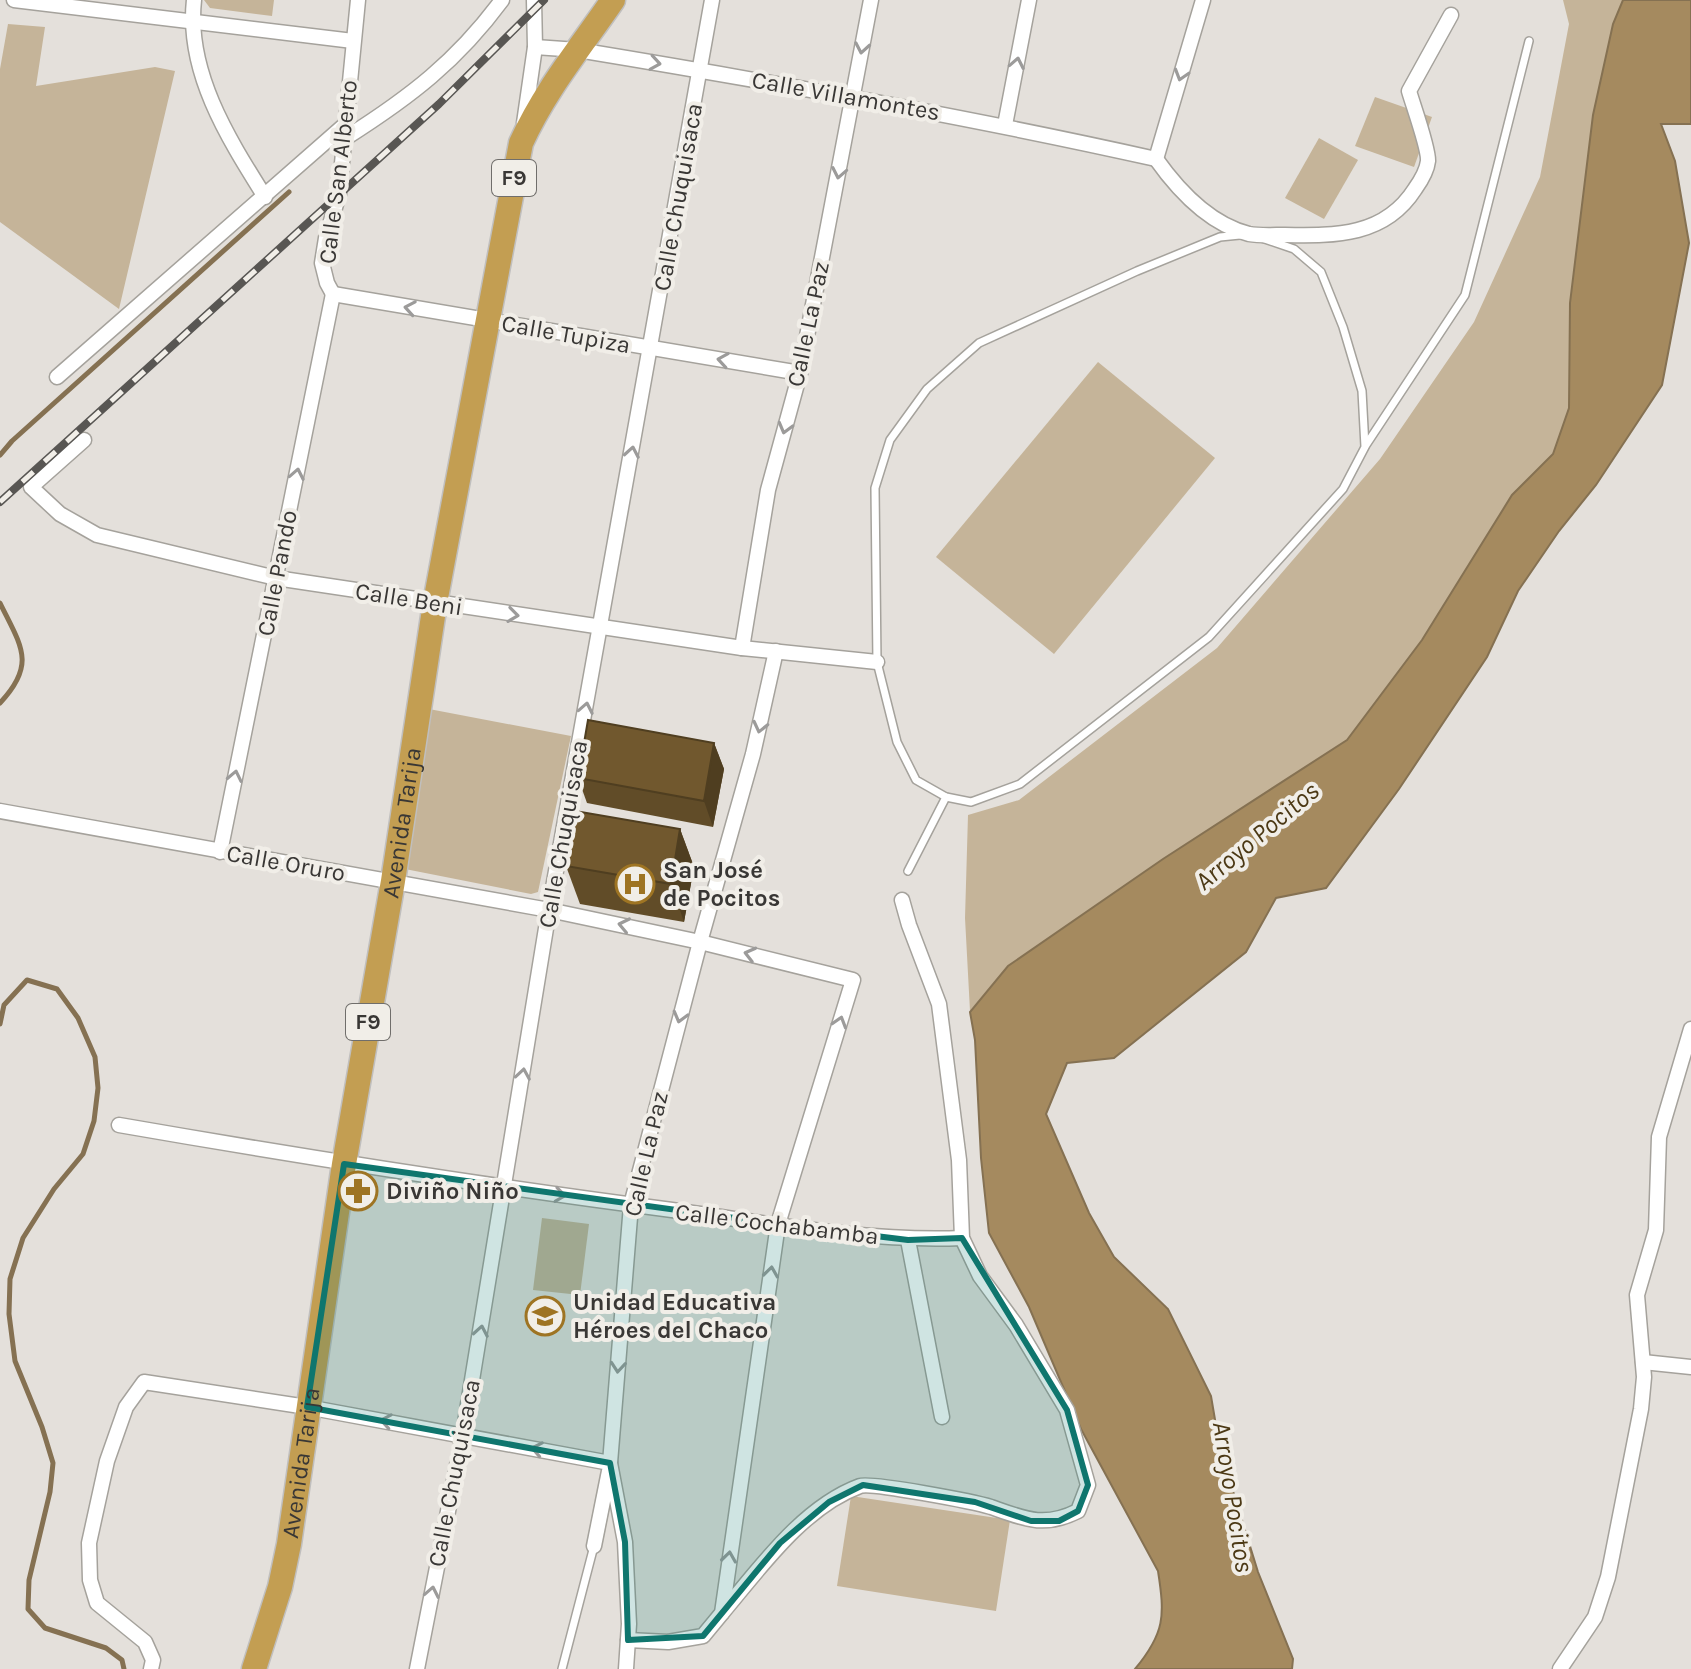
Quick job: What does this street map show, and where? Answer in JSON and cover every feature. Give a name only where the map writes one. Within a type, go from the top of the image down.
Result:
[{"type":"highway","name":"Avenida Tarija","points":[[254,1669],[280,1587],[289,1544],[344,1164],[393,881],[435,603],[521,143],[543,98],[613,0]]},
{"type":"street","points":[[20,0],[353,41]]},
{"type":"street","points":[[194,0],[192,22],[201,71],[221,124],[265,197]]},
{"type":"street","name":"Calle San Alberto","points":[[333,294],[322,263],[339,194],[358,0]]},
{"type":"street","points":[[57,377],[347,130],[394,107],[449,63],[502,0]]},
{"type":"street","points":[[521,143],[535,47],[534,0]]},
{"type":"street","name":"Calle Chuquisaca","points":[[417,1669],[463,1435],[506,1188],[549,910],[712,0]]},
{"type":"street","name":"Calle La Paz","points":[[742,648],[768,490],[800,373],[871,0]]},
{"type":"street","points":[[1005,125],[1029,0]]},
{"type":"street","points":[[1203,0],[1156,159],[1194,203],[1225,224],[1250,234],[1336,236],[1384,222],[1406,203],[1420,182],[1428,160],[1409,91],[1451,15]]},
{"type":"street","name":"Calle Villamontes","points":[[535,47],[578,50],[853,97],[1005,125],[1156,159]]},
{"type":"street","name":"Calle Tupiza","points":[[333,294],[800,373]]},
{"type":"street","name":"Calle Pando","points":[[220,852],[333,294]]},
{"type":"street","name":"Calle Beni","points":[[84,440],[31,487],[60,514],[97,535],[276,578],[742,648],[877,662]]},
{"type":"street","name":"Calle La Paz","points":[[626,1669],[625,1542],[610,1463],[631,1205],[753,754],[776,651]]},
{"type":"street","name":"Calle Oruro","points":[[0,811],[549,910],[700,942],[853,980],[778,1224]]},
{"type":"street","points":[[628,1640],[668,1642],[703,1636],[780,1543],[829,1502],[863,1485],[975,1502],[1031,1521],[1059,1521],[1078,1511],[1088,1485],[1067,1410],[1016,1325],[980,1276],[962,1238],[959,1160],[939,1004],[902,900]]},
{"type":"street","points":[[1560,1669],[1595,1617],[1608,1577],[1641,1409],[1643,1362],[1637,1295],[1656,1230],[1659,1137],[1691,1029]]},
{"type":"street","name":"Calle Cochabamba","points":[[119,1125],[344,1164],[631,1205],[908,1240],[962,1238]]},
{"type":"street","points":[[722,1613],[778,1224]]},
{"type":"street","points":[[908,1240],[942,1417]]},
{"type":"street","points":[[1643,1362],[1691,1367]]},
{"type":"street","points":[[151,1669],[153,1660],[145,1642],[97,1603],[90,1580],[89,1543],[107,1461],[126,1407],[144,1382],[307,1407],[610,1463],[594,1546]]},
{"type":"lane","points":[[1365,447],[1362,391],[1343,327],[1321,272],[1294,249],[1250,234],[1220,237],[979,343],[927,389],[890,440],[875,488],[877,662],[897,742],[916,780],[946,797],[971,802],[1020,784],[1209,637],[1343,489],[1365,447],[1465,295],[1529,41]]},
{"type":"lane","points":[[908,871],[946,797]]},
{"type":"lane","points":[[562,1669],[594,1546]]},
{"type":"highlighted area","points":[[344,1164],[908,1240],[962,1238],[1067,1410],[1088,1485],[1078,1511],[1059,1521],[1031,1521],[975,1502],[863,1485],[829,1502],[780,1543],[703,1636],[628,1640],[625,1542],[610,1463],[307,1407]]},
{"type":"shaded area","points":[[204,0],[274,0],[272,16],[210,8]]},
{"type":"shaded area","points":[[1563,0],[1623,0],[1613,24],[1570,303],[1569,408],[1553,454],[1512,495],[1422,640],[1347,740],[1163,859],[1008,966],[970,1011],[965,918],[968,815],[1019,800],[1217,648],[1380,459],[1474,322],[1540,177],[1569,24]]},
{"type":"shaded area","points":[[8,24],[45,27],[36,86],[155,67],[175,71],[119,309],[0,222],[0,69]]},
{"type":"shaded area","points":[[1375,97],[1432,117],[1414,167],[1355,146]]},
{"type":"shaded area","points":[[1319,138],[1358,160],[1324,219],[1285,198]]},
{"type":"shaded area","points":[[1098,362],[1215,458],[1054,654],[936,557]]},
{"type":"shaded area","points":[[429,709],[571,736],[538,892],[531,894],[405,869]]},
{"type":"shaded area","points":[[542,1218],[589,1224],[580,1295],[533,1290]]},
{"type":"shaded area","points":[[851,1496],[1010,1520],[996,1611],[837,1586]]},
{"type":"water","name":"Arroyo Pocitos","points":[[1623,0],[1691,0],[1691,124],[1661,124],[1675,161],[1689,243],[1662,385],[1596,485],[1559,531],[1518,591],[1487,657],[1399,789],[1326,888],[1276,898],[1246,952],[1114,1058],[1067,1063],[1046,1114],[1089,1213],[1114,1257],[1168,1309],[1211,1396],[1220,1449],[1258,1572],[1293,1659],[1292,1669],[1135,1669],[1152,1645],[1160,1623],[1162,1600],[1158,1571],[1081,1429],[1029,1307],[989,1233],[981,1158],[975,1040],[970,1012],[1008,966],[1163,859],[1347,740],[1422,640],[1512,495],[1553,454],[1569,408],[1570,303],[1593,115],[1613,24]]},
{"type":"building","points":[[588,720],[714,743],[704,801],[578,778]]},
{"type":"building","points":[[575,811],[680,829],[671,884],[566,866]]},
{"type":"waterway","points":[[0,455],[289,192]]},
{"type":"waterway","points":[[0,603],[22,654],[19,677],[0,703]]},
{"type":"waterway","points":[[0,1024],[4,1005],[27,980],[57,989],[78,1018],[95,1057],[98,1088],[94,1121],[83,1154],[54,1189],[23,1238],[10,1279],[9,1314],[15,1361],[53,1463],[50,1492],[29,1580],[28,1609],[45,1628],[106,1648],[122,1660],[124,1669]]},
{"type":"railway","points":[[0,502],[439,104],[544,0]]},
{"type":"place","name":"San José de Pocitos","points":[[635,884]]},
{"type":"place","name":"Diviño Niño","points":[[358,1191]]},
{"type":"place","name":"Unidad Educativa Héroes del Chaco","points":[[545,1316]]}]
